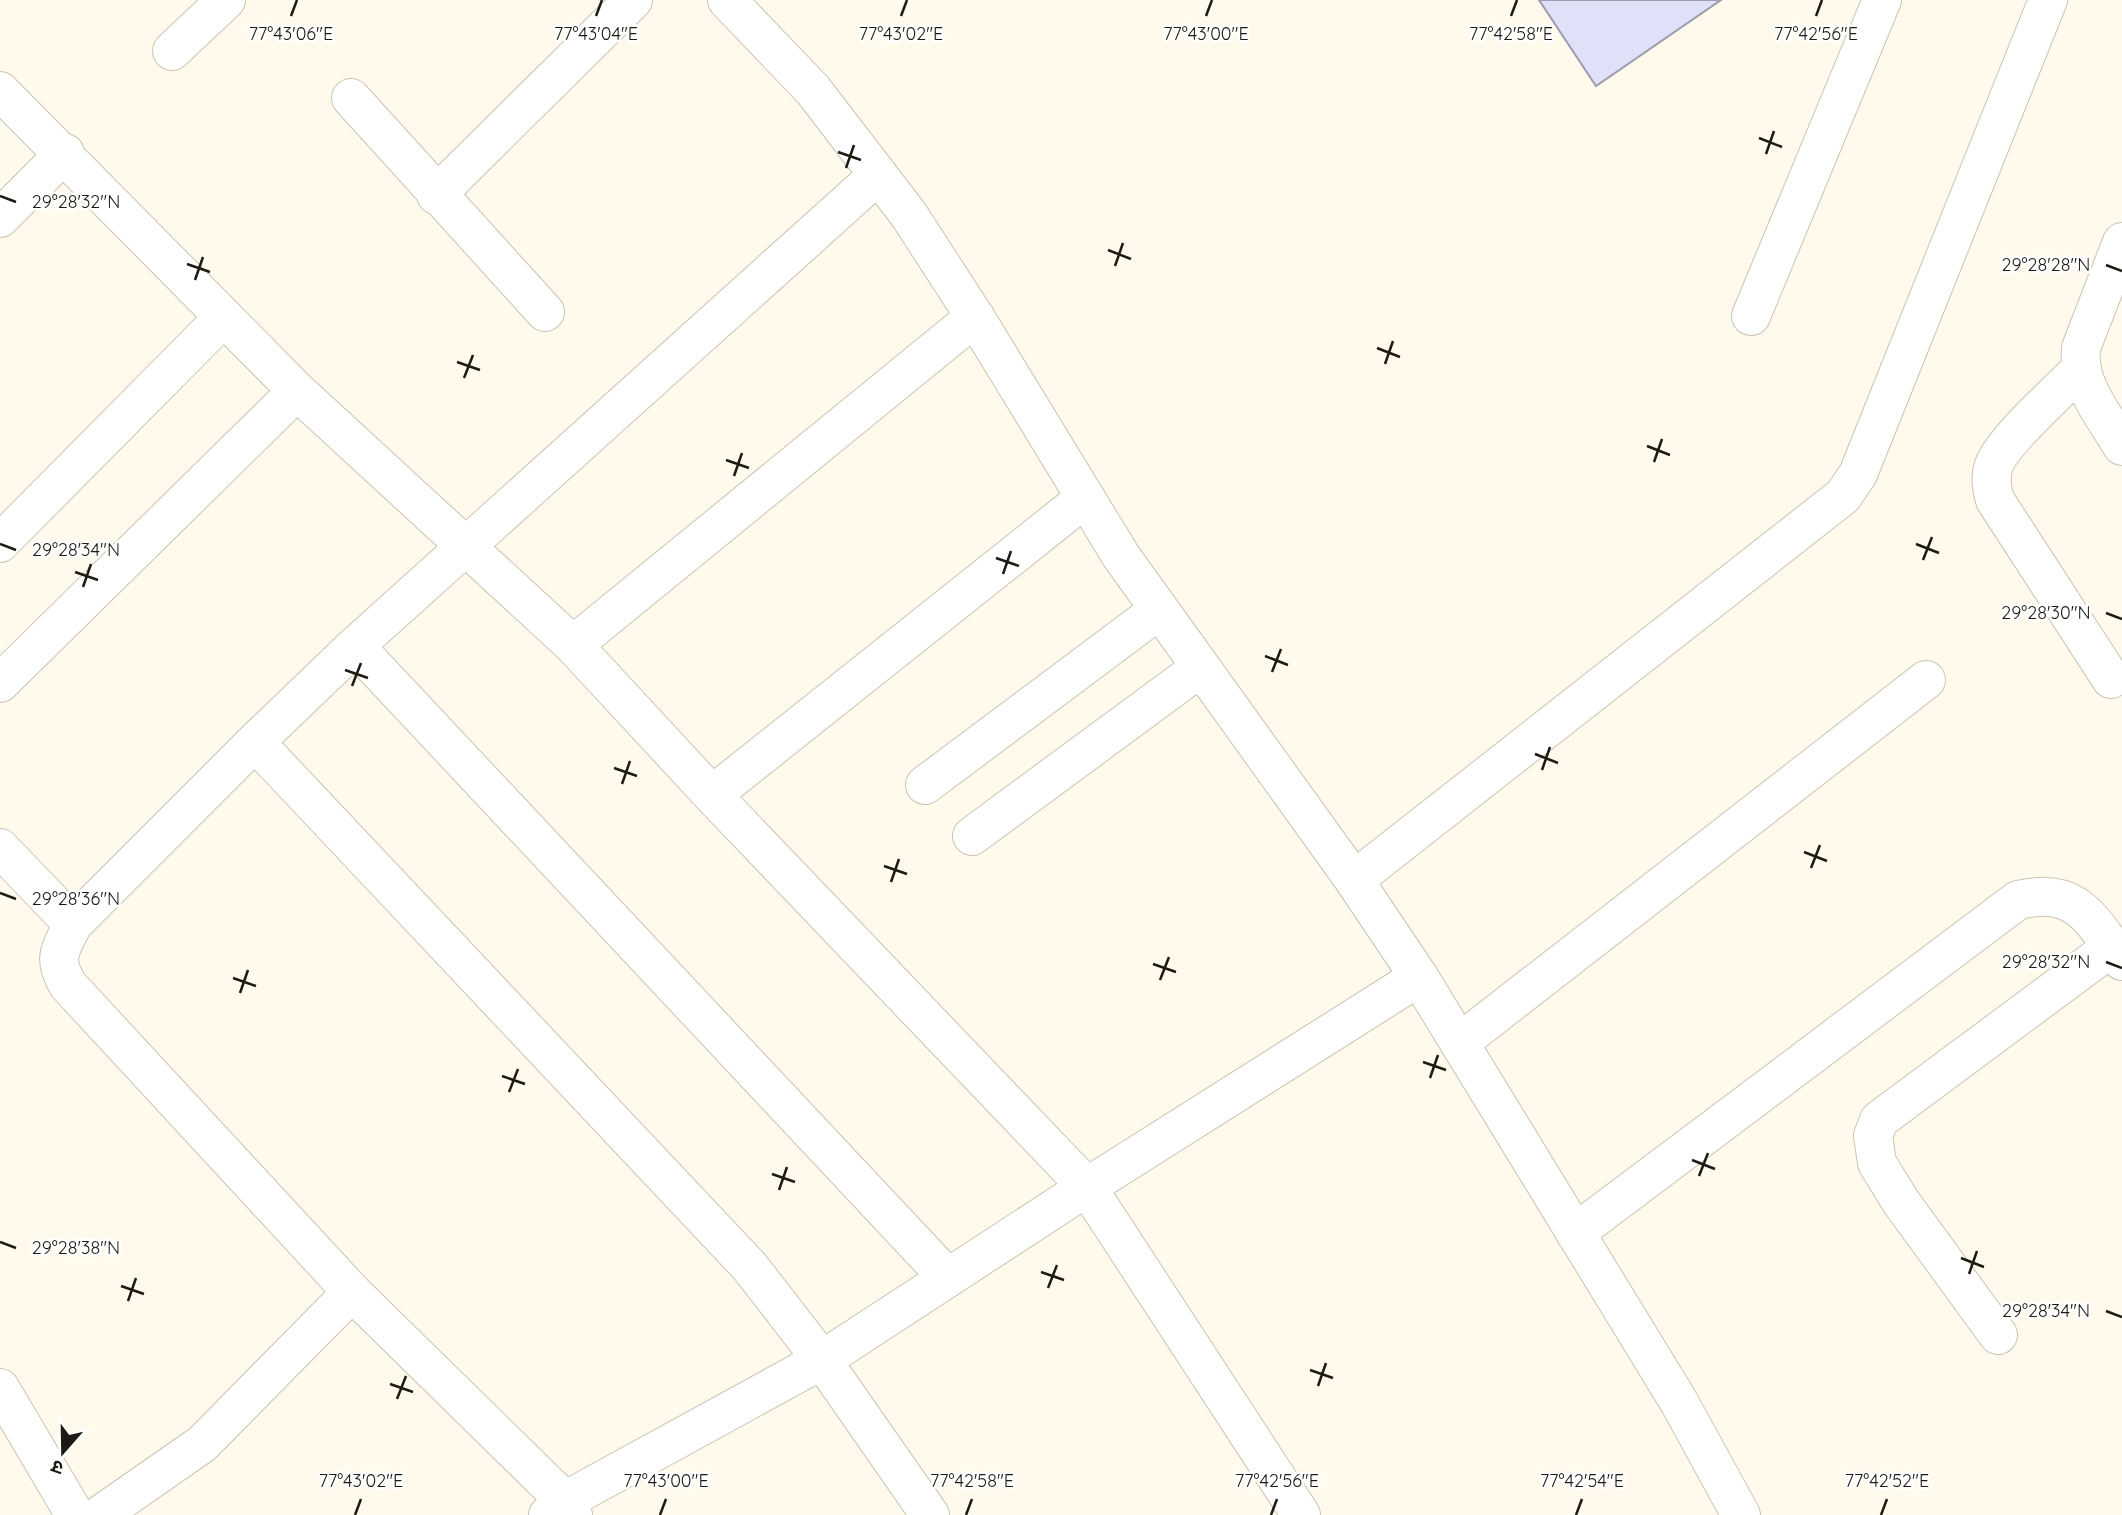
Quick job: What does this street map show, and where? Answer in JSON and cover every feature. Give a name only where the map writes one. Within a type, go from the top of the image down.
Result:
[{"type":"street","points":[[172,51],[226,0]]},
{"type":"street","points":[[436,195],[633,0]]},
{"type":"street","points":[[727,0],[813,90],[909,215],[975,317],[1084,499],[1200,668],[1354,880],[1419,977],[1679,1402],[1741,1515]]},
{"type":"street","points":[[1751,316],[1882,0]]},
{"type":"street","points":[[1354,880],[1843,496],[1858,474],[2048,0]]},
{"type":"street","points":[[0,91],[65,153],[297,391],[573,645],[1087,1186],[1301,1515]]},
{"type":"street","points":[[351,98],[436,195],[545,312]]},
{"type":"street","points":[[0,218],[65,153]]},
{"type":"street","points":[[878,175],[615,415],[355,646],[255,742],[74,924],[59,952],[58,968],[68,985],[352,1292],[561,1511],[822,1360],[1087,1186],[1419,977]]},
{"type":"street","points":[[2122,242],[2081,348],[2080,370],[2086,387],[2122,446]]},
{"type":"street","points":[[0,543],[224,317]]},
{"type":"street","points":[[573,645],[975,317]]},
{"type":"street","points":[[2080,370],[2004,448],[1993,466],[1991,485],[1995,500],[2111,679]]},
{"type":"street","points":[[0,683],[297,391]]},
{"type":"street","points":[[712,794],[1084,499]]},
{"type":"street","points":[[925,785],[1159,610]]},
{"type":"street","points":[[355,646],[948,1278]]},
{"type":"street","points":[[972,836],[1200,668]]},
{"type":"street","points":[[1459,1043],[1926,680]]},
{"type":"street","points":[[255,742],[750,1266],[822,1360],[930,1515]]},
{"type":"street","points":[[0,848],[74,924]]},
{"type":"street","points":[[1575,1233],[2018,900],[2042,894],[2069,901],[2088,915],[2117,954],[1879,1120],[1873,1136],[1877,1163],[1900,1202],[1998,1335]]},
{"type":"street","points":[[100,1515],[202,1444],[352,1292]]},
{"type":"street","points":[[0,1388],[75,1515]]},
{"type":"building","points":[[1539,0],[1721,0],[1596,86]]}]
